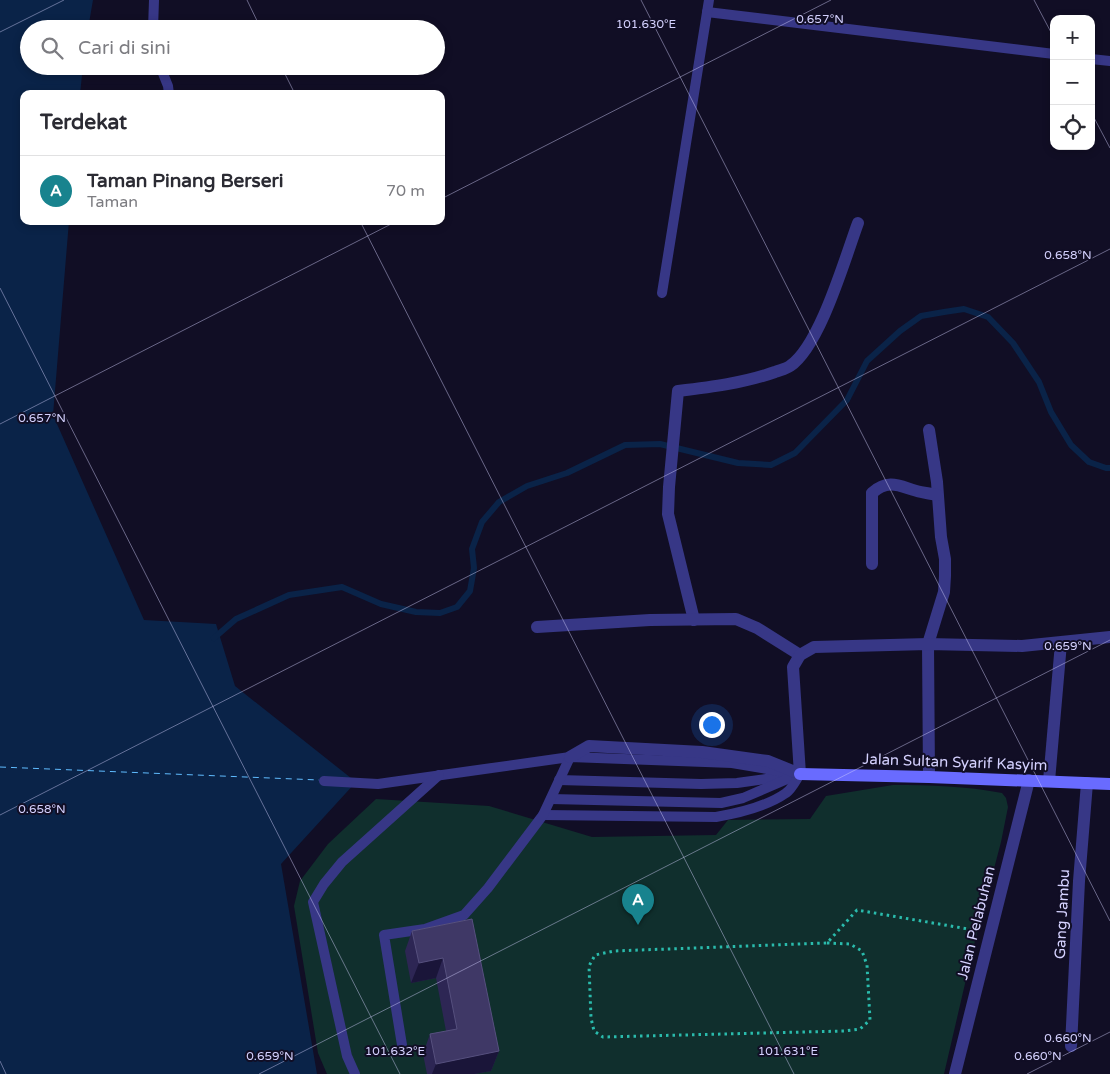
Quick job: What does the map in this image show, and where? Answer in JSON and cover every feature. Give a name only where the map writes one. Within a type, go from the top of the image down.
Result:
[{"type":"main road","name":"Jalan Sultan Syarif Kasyim","points":[[800,774],[1110,784]]},
{"type":"street","points":[[694,620],[668,514],[678,391],[719,386],[753,379],[789,367],[803,354],[827,308],[858,223]]},
{"type":"street","points":[[929,430],[945,559],[944,592],[928,644],[929,777]]},
{"type":"street","points":[[872,564],[872,494],[880,486],[898,484],[920,492],[937,494]]},
{"type":"street","points":[[537,627],[650,620],[736,619],[757,628],[800,655]]},
{"type":"street","points":[[570,757],[589,746],[702,752],[768,761],[800,774],[793,667],[800,655],[814,647],[928,644],[1022,646],[1110,637]]},
{"type":"street","points":[[1049,781],[1061,643]]},
{"type":"street","name":"Jalan Pelabuhan","points":[[954,1074],[1029,780]]},
{"type":"street","name":"Gang Jambu","points":[[1071,1046],[1079,881],[1087,783]]},
{"type":"lane","points":[[153,20],[154,0]]},
{"type":"lane","points":[[662,294],[709,0]]},
{"type":"lane","points":[[707,12],[1050,54]]},
{"type":"lane","points":[[1095,59],[1110,61]]},
{"type":"lane","points":[[164,75],[168,90]]},
{"type":"lane","points":[[324,781],[378,784],[570,757]]},
{"type":"lane","points":[[403,1051],[384,935],[425,929],[464,914],[488,888],[543,815],[570,757]]},
{"type":"lane","points":[[559,780],[701,784],[737,782],[800,774]]},
{"type":"lane","points":[[551,799],[721,803],[742,798],[800,774]]},
{"type":"lane","points":[[543,815],[716,817],[740,813],[788,792],[800,774]]},
{"type":"lane","points":[[355,1074],[347,1056],[313,902],[324,884],[342,862],[439,775]]},
{"type":"path","points":[[827,943],[850,944],[862,951],[867,965],[870,1020],[860,1029],[844,1032],[602,1037],[594,1031],[591,1018],[589,966],[595,955],[614,951],[827,943],[857,910],[990,932]]},
{"type":"green space","points":[[893,785],[948,786],[1002,793],[1006,798],[1008,807],[944,1074],[327,1074],[318,1053],[294,906],[300,881],[328,844],[376,799],[489,806],[592,837],[716,835],[728,820],[810,819],[826,796]]},
{"type":"water","points":[[0,0],[93,0],[90,20],[20,20],[20,75],[82,75],[80,90],[20,90],[20,225],[69,225],[53,415],[144,620],[216,624],[235,686],[356,782],[281,864],[317,1074],[0,1074]]},
{"type":"building","points":[[472,919],[499,1051],[436,1064],[430,1034],[457,1029],[443,958],[419,963],[412,931]]},
{"type":"waterway","points":[[214,638],[236,619],[289,595],[342,587],[381,604],[416,612],[440,613],[457,607],[470,591],[474,568],[472,549],[482,522],[499,502],[527,486],[567,473],[625,445],[660,444],[738,463],[771,465],[795,453],[847,400],[867,361],[900,331],[921,316],[964,309],[988,317],[1013,343],[1039,382],[1051,412],[1071,445],[1089,462],[1110,468]]},
{"type":"ferry route","points":[[0,767],[319,780]]},
{"type":"place","name":"Taman Pinang Berseri","points":[[638,925]]}]
